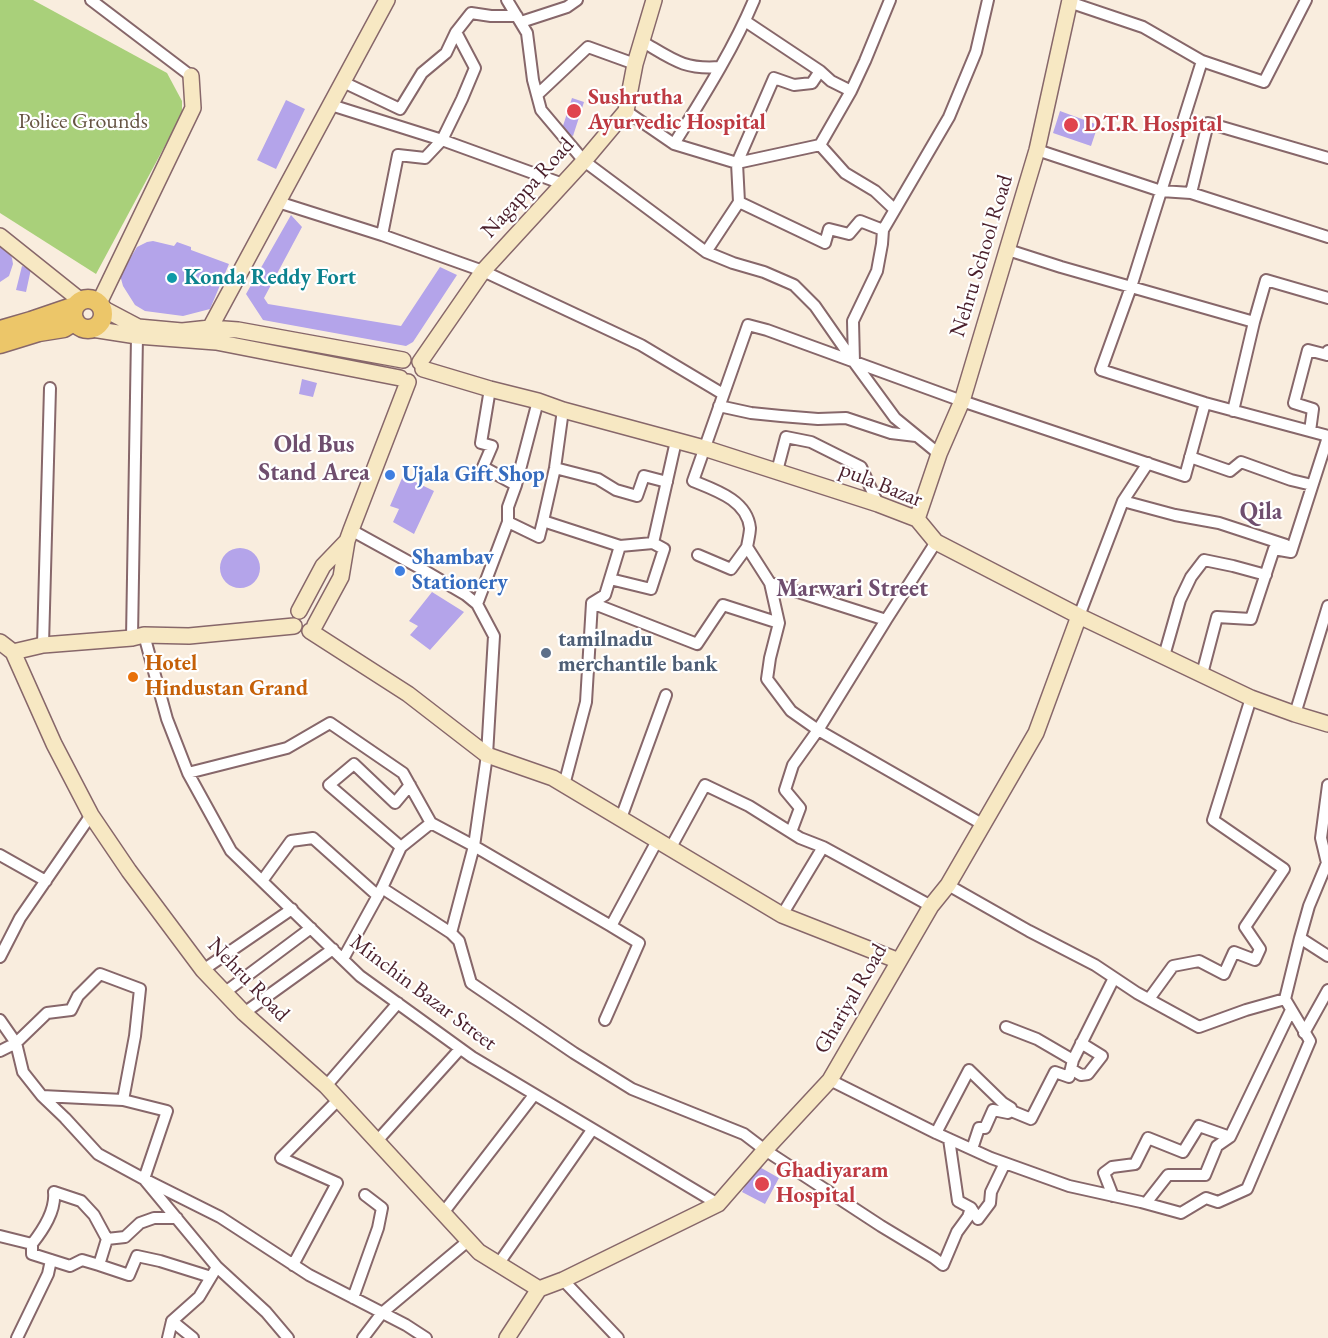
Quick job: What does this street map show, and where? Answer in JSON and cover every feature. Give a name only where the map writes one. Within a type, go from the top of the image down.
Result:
[{"type":"main road","points":[[0,344],[39,332],[64,328],[77,309],[90,298],[100,305],[103,318],[92,329],[82,328],[77,309]]},
{"type":"main road","points":[[0,330],[77,309]]},
{"type":"street","points":[[92,0],[191,76],[193,108],[100,305],[138,327],[209,334],[216,342],[404,380],[416,381],[423,373],[421,365],[413,358],[403,360],[238,330],[209,334],[137,336],[92,329]]},
{"type":"street","points":[[209,334],[387,0]]},
{"type":"street","points":[[507,0],[527,33],[533,80],[541,110],[584,161],[706,252],[794,285],[815,306],[895,418],[939,454]]},
{"type":"street","points":[[343,82],[400,109],[422,73],[446,53],[456,32],[471,13],[519,19],[567,7],[577,0]]},
{"type":"street","name":"Nagappa Road","points":[[421,365],[483,271],[584,161],[626,111],[635,64],[654,0]]},
{"type":"street","points":[[674,144],[720,67],[754,0]]},
{"type":"street","points":[[626,111],[674,144],[737,164],[820,145],[851,91],[890,0]]},
{"type":"street","points":[[854,362],[853,321],[877,271],[883,230],[949,117],[976,52],[988,0]]},
{"type":"street","points":[[1070,1],[1143,27],[1202,61],[1264,82],[1306,0]]},
{"type":"street","name":"Nehru School Road","points":[[917,519],[939,454],[962,401],[1008,250],[1037,150],[1070,1]]},
{"type":"street","points":[[745,21],[820,71],[831,81],[851,91]]},
{"type":"street","points":[[382,235],[398,155],[425,158],[442,140],[475,68],[456,32]]},
{"type":"street","points":[[643,42],[682,65],[703,68],[720,67]]},
{"type":"street","points":[[537,95],[588,48],[635,64]]},
{"type":"street","points":[[1202,61],[1131,287],[1101,370],[1205,403],[1328,436],[1291,552],[1274,549],[1251,619],[1217,617],[1202,674]]},
{"type":"street","points":[[706,252],[739,202],[737,164],[774,78],[794,85],[812,83],[820,71]]},
{"type":"street","points":[[331,105],[442,140],[563,184]]},
{"type":"street","points":[[1191,193],[1208,123],[1328,159]]},
{"type":"street","points":[[820,145],[845,173],[875,191],[894,209]]},
{"type":"street","points":[[1037,150],[1161,191],[1191,193],[1328,237]]},
{"type":"street","points":[[278,202],[382,235],[483,271],[641,345],[723,394]]},
{"type":"street","points":[[739,202],[825,243],[829,229],[849,234],[860,221],[883,230]]},
{"type":"street","points":[[0,236],[77,309]]},
{"type":"street","points":[[1008,250],[1254,322]]},
{"type":"street","points":[[1233,411],[1266,280],[1328,298]]},
{"type":"street","points":[[698,555],[731,569],[747,546],[750,528],[744,510],[725,495],[693,481],[747,325],[1185,476],[1205,403]]},
{"type":"street","name":"Minchin Bazar Street","points":[[137,336],[138,637],[188,773],[231,851],[360,976],[472,1057],[718,1204]]},
{"type":"street","points":[[1310,431],[1313,409],[1294,403],[1308,350],[1327,355],[1328,351]]},
{"type":"street","points":[[403,360],[398,370],[404,380]]},
{"type":"street","name":"pula Bazar","points":[[421,365],[490,389],[704,448],[878,504],[917,519],[936,542],[1079,616],[1251,698],[1328,724]]},
{"type":"street","points":[[349,535],[323,566],[299,611],[294,616],[292,623],[299,632],[303,633],[313,628],[341,577],[349,535],[404,380]]},
{"type":"street","points":[[43,645],[50,387]]},
{"type":"street","points":[[490,389],[482,443],[492,446],[483,467],[516,485]]},
{"type":"street","points":[[477,604],[508,522],[508,507],[516,485],[537,401]]},
{"type":"street","points":[[719,406],[751,413],[781,416],[846,418],[891,433],[917,436]]},
{"type":"street","points":[[508,522],[538,537],[555,468],[563,410]]},
{"type":"street","points":[[777,471],[786,437],[811,442],[861,467],[878,504]]},
{"type":"street","points":[[652,543],[676,441]]},
{"type":"street","points":[[1190,457],[1230,471],[1242,462],[1291,480],[1312,485]]},
{"type":"street","points":[[1079,616],[1123,501],[1148,464]]},
{"type":"street","points":[[555,468],[598,479],[616,490],[637,496],[644,476],[667,482]]},
{"type":"street","points":[[1123,501],[1175,515],[1218,523],[1292,547]]},
{"type":"street","points":[[543,521],[620,546],[652,543],[664,549],[651,589],[610,579]]},
{"type":"street","points":[[349,535],[420,568],[466,595],[477,604],[494,636],[487,755],[474,846],[451,933]]},
{"type":"street","points":[[791,832],[800,808],[785,790],[793,765],[818,730],[936,542]]},
{"type":"street","points":[[592,603],[605,595],[620,546]]},
{"type":"street","points":[[747,546],[770,583],[779,623],[767,679],[791,711],[818,730],[982,824]]},
{"type":"street","points":[[1164,656],[1180,600],[1191,577],[1204,560],[1266,575]]},
{"type":"street","points":[[770,583],[886,620]]},
{"type":"street","points":[[592,603],[698,644],[723,605],[779,623]]},
{"type":"street","points":[[564,785],[586,702],[592,603]]},
{"type":"street","points":[[1295,714],[1328,606]]},
{"type":"street","points":[[299,611],[307,610],[315,618],[313,628]]},
{"type":"street","name":"Ghariyal Road","points":[[539,1289],[718,1204],[830,1080],[931,906],[948,885],[1036,733],[1079,616]]},
{"type":"street","points":[[13,652],[43,645],[138,637],[189,636],[294,626]]},
{"type":"street","points":[[313,628],[408,694],[487,755],[553,778],[782,915],[899,961]]},
{"type":"street","name":"Nehru Road","points":[[0,642],[13,652],[54,744],[91,815],[129,871],[203,970],[244,1013],[339,1099],[479,1252],[539,1289]]},
{"type":"street","points":[[621,818],[666,695]]},
{"type":"street","points":[[1149,999],[1173,966],[1199,961],[1224,974],[1234,952],[1255,960],[1260,949],[1245,927],[1284,869],[1214,820],[1251,698]]},
{"type":"street","points":[[188,773],[287,748],[330,723],[403,773],[431,823],[639,943],[605,1020]]},
{"type":"street","points":[[401,847],[328,785],[354,764],[395,803],[410,785]]},
{"type":"street","points":[[611,926],[705,785],[749,806],[800,838],[823,847],[931,906]]},
{"type":"street","points":[[830,1080],[949,1139],[1005,1163],[1069,1186],[1181,1213],[1206,1198],[1218,1202],[1247,1189],[1310,1041],[1285,999],[1309,906],[1324,879],[1327,863],[1321,838],[1328,785]]},
{"type":"street","points":[[0,957],[20,918],[91,815]]},
{"type":"street","points":[[343,959],[380,892],[401,847],[431,823]]},
{"type":"street","points":[[262,881],[291,841],[313,838],[380,892],[451,933],[459,941],[471,983],[574,1053],[633,1089],[744,1134],[765,1150],[943,1265],[957,1232],[968,1217],[971,1208]]},
{"type":"street","points":[[782,915],[823,847]]},
{"type":"street","points":[[0,855],[46,881]]},
{"type":"street","points":[[948,885],[1095,966],[1199,1027],[1285,999]]},
{"type":"street","points":[[203,970],[291,909]]},
{"type":"street","points":[[224,993],[311,928]]},
{"type":"street","points":[[1300,938],[1328,956]]},
{"type":"street","points":[[244,1013],[333,950]]},
{"type":"street","points":[[0,1051],[16,1043],[47,1013],[70,1010],[78,996],[100,974],[140,989],[135,1036],[123,1100]]},
{"type":"street","points":[[1009,1110],[1031,1119],[1055,1072],[1069,1077],[1081,1043],[1114,978]]},
{"type":"street","points":[[1304,1033],[1328,990]]},
{"type":"street","points":[[326,1086],[398,1003]]},
{"type":"street","points":[[1146,1203],[1168,1175],[1205,1174],[1217,1146],[1230,1137],[1291,1010]]},
{"type":"street","points":[[0,1020],[16,1043],[23,1072],[42,1096],[98,1154],[220,1217],[309,1275],[406,1325],[426,1338]]},
{"type":"street","points":[[1006,1027],[1037,1040],[1072,1064],[1081,1075],[1088,1074],[1102,1056],[1081,1043]]},
{"type":"street","points":[[377,1141],[460,1048]]},
{"type":"street","points":[[936,1133],[969,1070],[1011,1108],[1009,1110]]},
{"type":"street","points":[[443,1213],[534,1095]]},
{"type":"street","points":[[42,1096],[123,1100],[167,1111],[144,1179]]},
{"type":"street","points":[[293,1265],[337,1183],[281,1158],[339,1099]]},
{"type":"street","points":[[972,1149],[979,1128],[985,1128],[993,1110],[1008,1113],[1009,1110]]},
{"type":"street","points":[[1113,1196],[1104,1173],[1112,1167],[1136,1164],[1148,1138],[1183,1152],[1199,1126],[1230,1137]]},
{"type":"street","points":[[498,1263],[592,1130]]},
{"type":"street","points":[[949,1139],[958,1201],[971,1208],[978,1219],[990,1203],[991,1192],[1005,1163]]},
{"type":"street","points":[[144,1179],[177,1218],[214,1272],[266,1312],[288,1338]]},
{"type":"street","points":[[99,1265],[107,1239],[94,1215],[81,1201],[54,1192],[55,1201],[44,1230],[32,1244],[32,1254],[70,1266],[82,1260],[129,1275],[137,1256],[214,1272]]},
{"type":"street","points":[[353,1298],[378,1228],[382,1208],[365,1195]]},
{"type":"street","points":[[107,1239],[125,1237],[140,1223],[154,1218],[177,1218]]},
{"type":"street","points":[[0,1236],[32,1244]]},
{"type":"street","points":[[363,1338],[382,1313],[468,1240]]},
{"type":"street","points":[[17,1338],[48,1274],[51,1260]]},
{"type":"street","points":[[168,1338],[172,1321],[199,1297],[214,1272]]},
{"type":"street","points":[[562,1280],[618,1338]]},
{"type":"street","points":[[507,1338],[539,1289]]},
{"type":"street","points":[[172,1321],[193,1338]]},
{"type":"green space","name":"Police Grounds","points":[[0,0],[33,0],[167,73],[182,101],[182,114],[96,274],[0,213]]},
{"type":"building","points":[[572,98],[584,102],[573,136],[561,132]]},
{"type":"building","points":[[286,100],[305,109],[276,169],[257,160]]},
{"type":"building","points":[[1060,111],[1098,125],[1091,146],[1053,133]]},
{"type":"building","points":[[291,215],[302,227],[264,298],[268,304],[401,326],[440,267],[457,275],[413,342],[406,346],[263,320],[246,294]]},
{"type":"building","name":"Konda Reddy Fort","points":[[153,241],[174,246],[177,242],[191,247],[191,250],[229,264],[210,309],[183,316],[145,311],[135,305],[123,286],[120,275],[137,247]]},
{"type":"building","points":[[0,246],[9,252],[13,264],[9,276],[0,282]]},
{"type":"building","points":[[22,266],[31,269],[26,292],[16,290]]},
{"type":"building","points":[[302,379],[317,383],[313,397],[299,394]]},
{"type":"building","points":[[403,476],[434,491],[414,534],[393,522],[399,509],[390,506]]},
{"type":"building","points":[[240,548],[254,554],[260,568],[254,582],[240,588],[226,582],[220,568],[226,554]]},
{"type":"building","points":[[432,592],[464,612],[430,650],[410,635],[418,626],[409,621]]},
{"type":"building","points":[[756,1165],[779,1178],[765,1204],[742,1192]]},
{"type":"place","name":"Sushrutha Ayurvedic Hospital","points":[[574,111]]},
{"type":"place","name":"D.T.R Hospital","points":[[1071,125]]},
{"type":"place","name":"Konda Reddy Fort","points":[[172,278]]},
{"type":"place","name":"Ujala Gift Shop","points":[[390,475]]},
{"type":"place","name":"Shambav Stationery","points":[[400,571]]},
{"type":"place","name":"tamilnadu merchantile bank","points":[[546,653]]},
{"type":"place","name":"Hotel Hindustan Grand","points":[[133,677]]},
{"type":"place","name":"Ghadiyaram Hospital","points":[[762,1184]]},
{"type":"district","name":"Old Bus Stand Area","points":[[314,459]]},
{"type":"district","name":"Qila","points":[[1261,512]]},
{"type":"district","name":"Marwari Street","points":[[852,589]]}]
